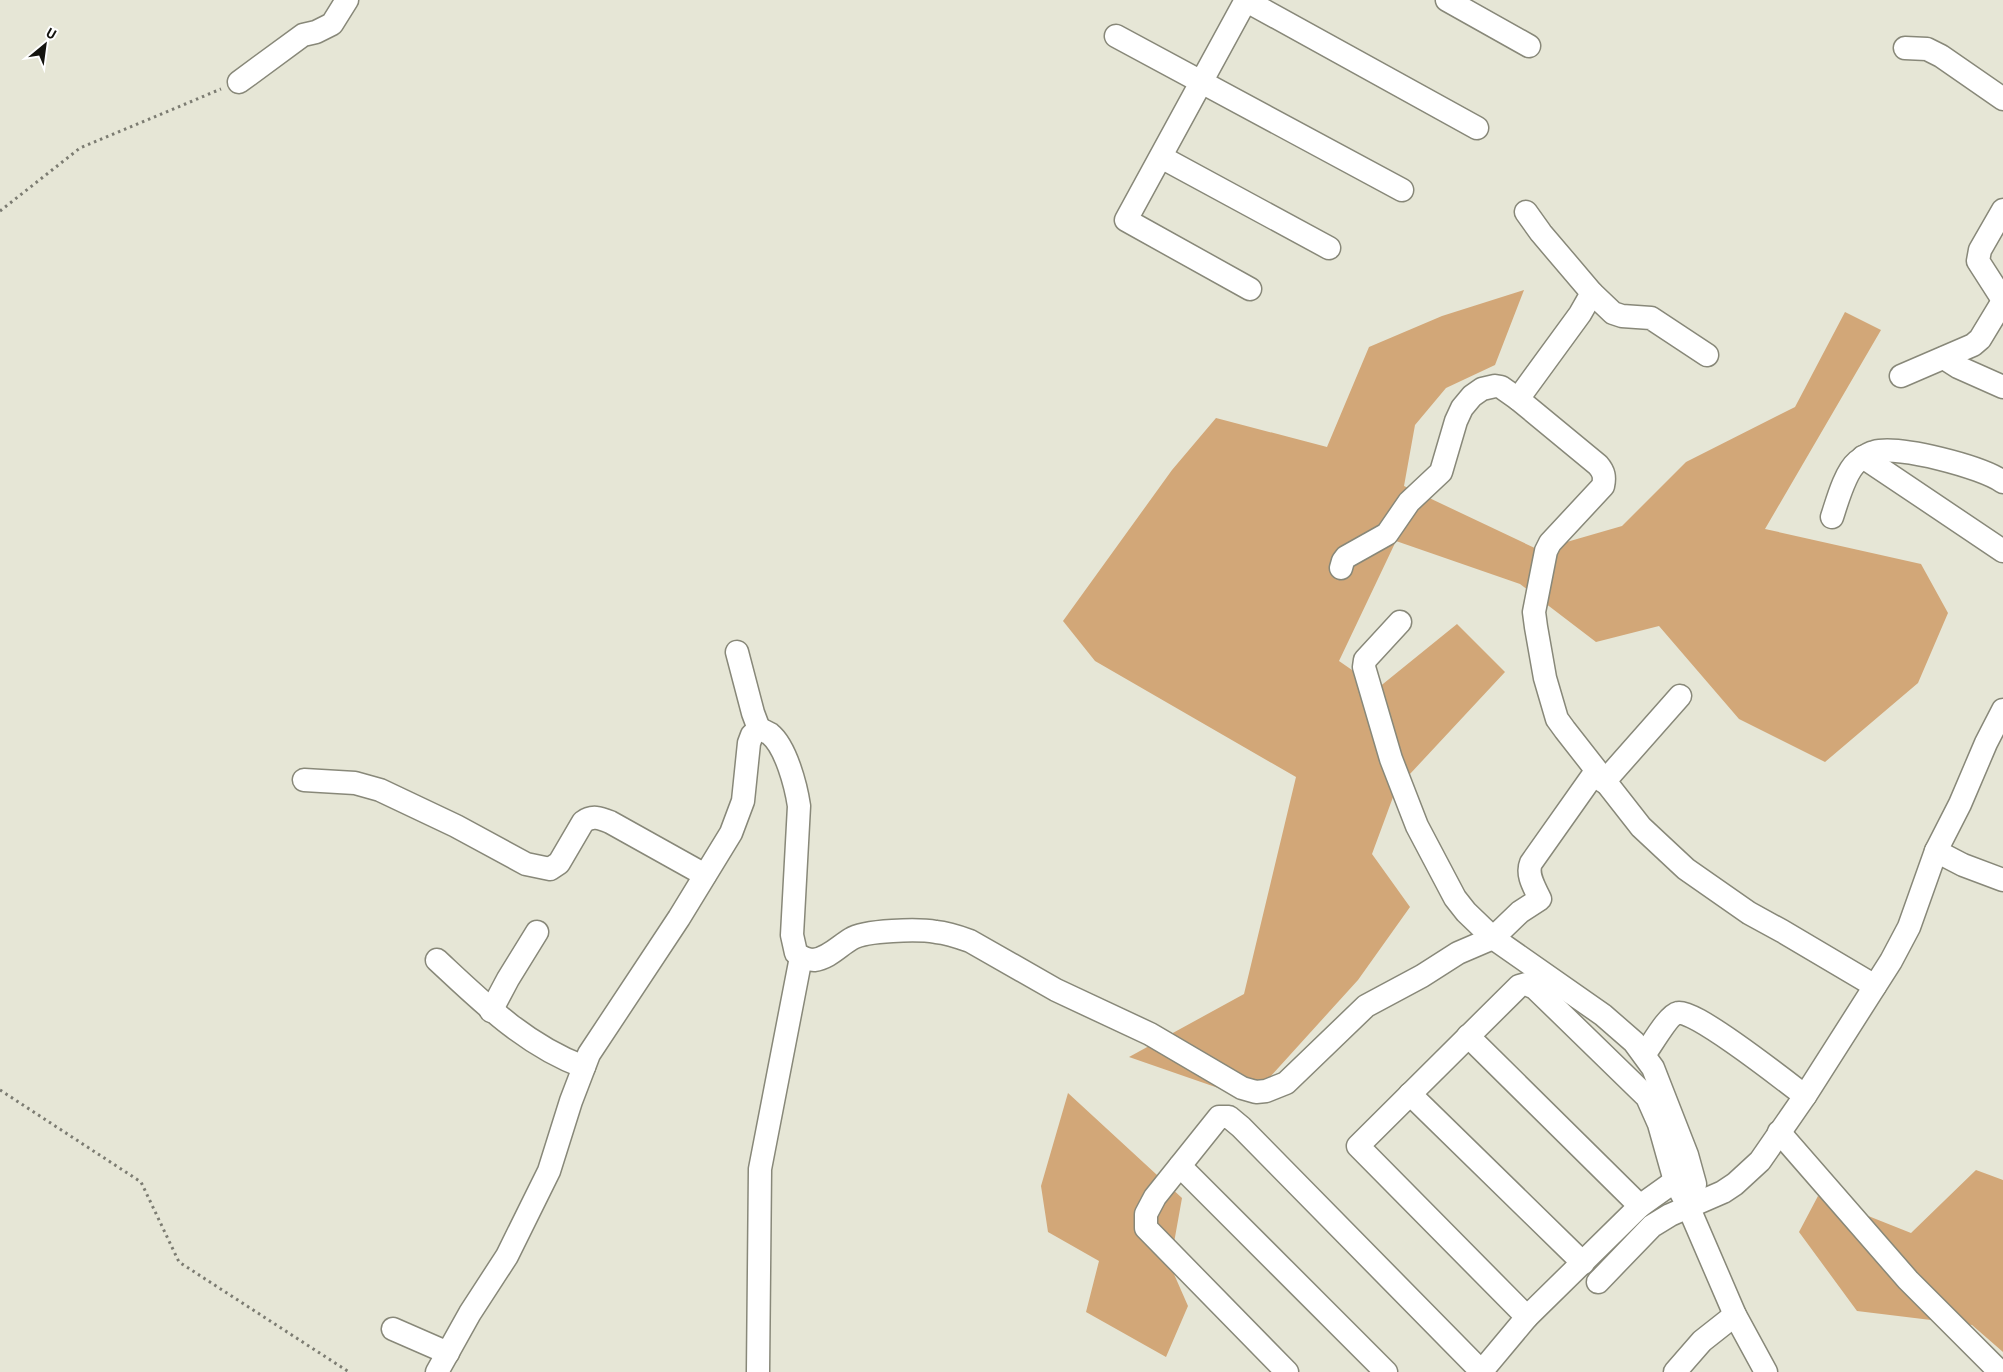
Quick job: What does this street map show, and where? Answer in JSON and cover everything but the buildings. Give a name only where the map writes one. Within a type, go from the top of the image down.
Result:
[{"type":"street","points":[[239,82],[302,34],[316,32],[332,24],[347,0]]},
{"type":"street","points":[[1250,289],[1126,220],[1245,0],[1477,128]]},
{"type":"street","points":[[1447,0],[1529,46]]},
{"type":"street","points":[[1116,36],[1402,190]]},
{"type":"street","points":[[1905,48],[1927,49],[1941,56],[2003,98]]},
{"type":"street","points":[[1161,157],[1329,248]]},
{"type":"street","points":[[1901,376],[1973,345],[1980,339],[2003,300],[1978,260],[1980,250],[2003,210]]},
{"type":"street","points":[[1526,212],[1541,234],[1592,293],[1613,313],[1622,316],[1651,318],[1707,355]]},
{"type":"street","points":[[1518,398],[1580,314],[1592,293]]},
{"type":"street","points":[[1944,358],[1958,367],[2003,387]]},
{"type":"street","points":[[1341,568],[1341,564],[1346,556],[1391,529],[1409,502],[1441,472],[1456,421],[1462,408],[1472,396],[1482,388],[1496,386],[1518,398],[1598,465],[1603,472],[1604,478],[1603,486],[1547,546],[1534,612],[1545,678],[1557,719],[1600,777],[1652,840],[1717,892],[1749,913],[1875,986]]},
{"type":"street","points":[[1832,517],[1851,469],[1863,457],[1872,452],[1887,451],[1943,459],[1978,470],[2003,482]]},
{"type":"street","points":[[1863,457],[2003,551]]},
{"type":"street","points":[[1400,622],[1365,660],[1364,667],[1391,759],[1416,826],[1455,898],[1472,918],[1493,938],[1603,1015],[1634,1042],[1644,1054],[1659,1079],[1687,1155],[1695,1184],[1688,1206]]},
{"type":"street","points":[[737,652],[759,729],[770,734],[784,755],[797,795],[792,935],[796,953],[802,957],[814,960],[834,952],[852,938],[877,932],[934,931],[954,936],[970,941],[1056,990],[1150,1034],[1242,1088],[1256,1092],[1266,1091],[1286,1083],[1366,1006],[1422,976],[1458,953],[1493,938],[1520,912],[1540,899],[1528,869],[1531,863],[1600,777],[1680,696]]},
{"type":"street","points":[[1598,1282],[1652,1226],[1688,1206],[1723,1192],[1735,1184],[1760,1161],[1805,1096],[1891,961],[1909,927],[1936,851],[2003,710]]},
{"type":"street","points":[[393,1329],[443,1363],[470,1313],[507,1256],[549,1171],[584,1067],[594,1045],[680,918],[730,833],[743,801],[749,743],[752,735],[759,729]]},
{"type":"street","points":[[304,780],[355,783],[380,790],[456,826],[518,860],[542,868],[554,867],[559,863],[583,822],[596,817],[610,822],[705,875]]},
{"type":"street","points":[[1936,851],[1963,865],[2003,880]]},
{"type":"street","points":[[491,1011],[537,932]]},
{"type":"street","points":[[758,1372],[760,1169],[802,957]]},
{"type":"street","points":[[437,960],[491,1011],[543,1048],[564,1060],[584,1067]]},
{"type":"street","points":[[1527,1317],[1358,1146],[1519,986],[1526,984],[1535,988],[1647,1097],[1659,1124],[1675,1181],[1688,1206],[1735,1315],[1766,1372]]},
{"type":"street","points":[[1644,1054],[1671,1018],[1679,1012],[1684,1013],[1700,1021],[1734,1044],[1805,1096]]},
{"type":"street","points":[[1468,1036],[1640,1206]]},
{"type":"street","points":[[1410,1094],[1583,1263]]},
{"type":"street","points":[[1287,1372],[1146,1228],[1146,1214],[1155,1197],[1219,1117],[1229,1117],[1241,1127],[1481,1372],[1527,1317],[1640,1206],[1675,1181]]},
{"type":"street","points":[[1779,1132],[1908,1280],[2000,1372]]},
{"type":"street","points":[[1180,1166],[1386,1372]]},
{"type":"street","points":[[1675,1372],[1702,1341],[1735,1315]]},
{"type":"path","points":[[0,211],[80,148],[239,82]]},
{"type":"path","points":[[0,1090],[141,1182],[179,1262],[349,1372]]},
{"type":"shaded area","points":[[1524,290],[1495,365],[1446,388],[1415,425],[1404,486],[1539,550],[1622,526],[1686,462],[1795,407],[1845,312],[1881,330],[1765,529],[1921,564],[1948,613],[1918,683],[1825,762],[1739,719],[1659,626],[1596,642],[1520,584],[1396,541],[1339,661],[1378,688],[1457,624],[1505,672],[1396,789],[1372,854],[1410,907],[1358,980],[1250,1099],[1129,1057],[1244,994],[1296,777],[1095,661],[1063,621],[1172,470],[1216,418],[1327,447],[1369,347],[1442,316]]},
{"type":"shaded area","points":[[1068,1093],[1182,1198],[1170,1265],[1188,1306],[1166,1357],[1086,1312],[1099,1261],[1048,1232],[1041,1186]]},
{"type":"shaded area","points":[[1976,1170],[2003,1180],[2003,1352],[1972,1325],[1857,1311],[1799,1232],[1818,1196],[1911,1233]]}]
